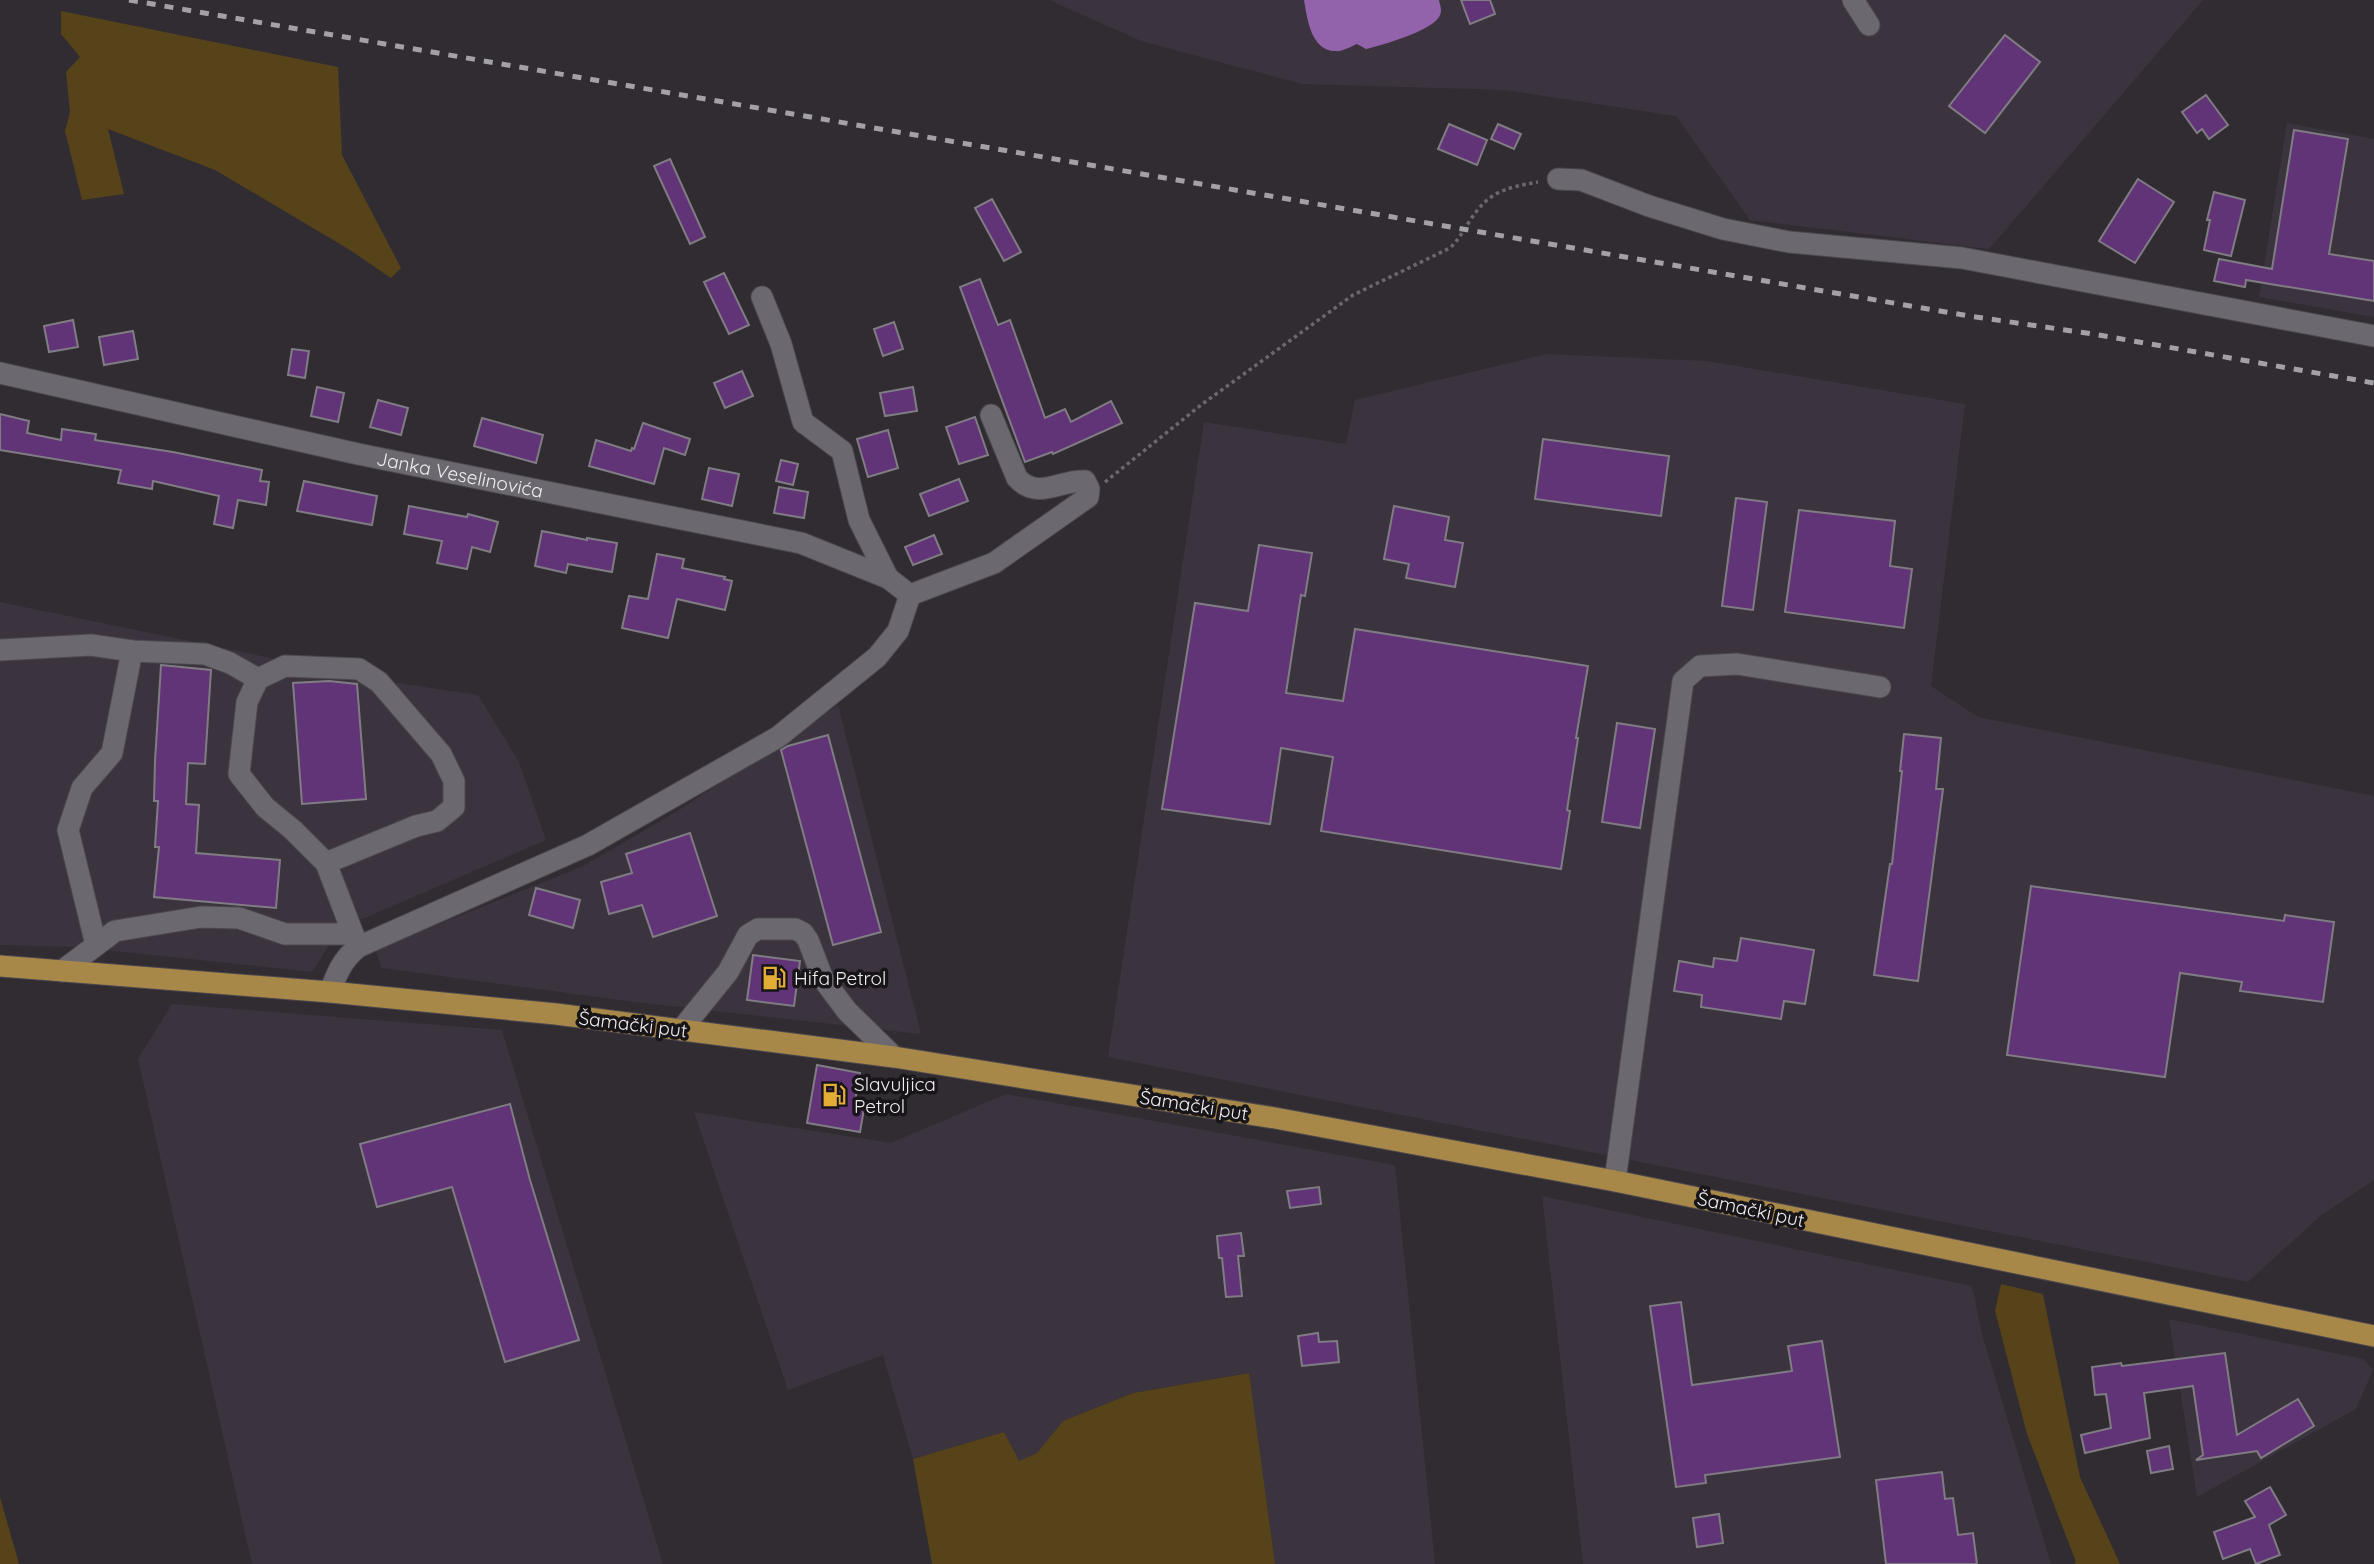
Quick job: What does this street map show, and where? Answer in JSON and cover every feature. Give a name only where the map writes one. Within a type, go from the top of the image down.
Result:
[{"type":"main road","name":"Šamački put","points":[[0,966],[330,992],[556,1014],[894,1057],[1275,1118],[1615,1181],[2374,1336]]},
{"type":"street","points":[[1853,0],[1869,25]]},
{"type":"street","points":[[1558,179],[1581,180],[1649,206],[1723,229],[1789,242],[1962,258],[2374,336]]},
{"type":"street","points":[[762,297],[780,344],[803,422],[842,451],[859,520],[888,578]]},
{"type":"street","name":"Janka Veselinovića","points":[[0,373],[358,454],[802,543],[888,578],[910,595]]},
{"type":"street","points":[[62,971],[115,931],[201,917],[239,918],[285,934],[355,941],[588,845],[778,737],[877,657],[898,631],[910,595],[994,563],[1088,497],[1088,484],[1085,481],[1077,480],[1048,489],[1023,485],[1017,478],[991,415]]},
{"type":"street","points":[[0,650],[91,645],[132,651],[205,654],[230,663],[258,679]]},
{"type":"street","points":[[96,945],[68,830],[82,788],[112,753],[132,651]]},
{"type":"street","points":[[1615,1181],[1683,681],[1700,666],[1737,664],[1880,687]]},
{"type":"street","points":[[326,863],[416,826],[438,821],[454,807],[454,781],[441,754],[379,682],[359,669],[285,667],[258,679],[247,702],[239,774],[265,807],[326,863],[355,941],[338,969],[330,992]]},
{"type":"street","points":[[681,1030],[727,972],[748,935],[758,929],[795,929],[803,933],[808,940],[823,979],[847,1011],[894,1057]]},
{"type":"path","points":[[1088,497],[1201,405],[1353,295],[1450,248],[1460,239],[1478,207],[1496,191],[1558,179]]},
{"type":"shaded area","points":[[1049,0],[2203,0],[1989,249],[1750,220],[1676,116],[1505,90],[1302,84],[1141,41]]},
{"type":"shaded area","points":[[1304,0],[1439,0],[1441,11],[1434,22],[1406,37],[1366,49],[1357,44],[1335,51],[1327,50],[1315,40]]},
{"type":"shaded area","points":[[61,11],[338,67],[342,155],[401,268],[391,278],[350,250],[215,170],[108,129],[124,194],[82,200],[65,131],[70,112],[66,72],[80,57],[61,34]]},
{"type":"shaded area","points":[[2287,123],[2374,139],[2374,317],[2259,297]]},
{"type":"shaded area","points":[[1547,354],[1707,361],[1965,404],[1931,686],[1978,717],[2374,796],[2374,1180],[2320,1216],[2248,1282],[1108,1057],[1204,422],[1346,444],[1355,400]]},
{"type":"shaded area","points":[[0,602],[378,680],[478,695],[519,762],[546,840],[339,929],[312,972],[77,947],[0,945]]},
{"type":"shaded area","points":[[838,705],[921,1034],[635,1002],[382,968],[375,950],[583,866],[676,812]]},
{"type":"shaded area","points":[[172,1004],[502,1030],[663,1564],[252,1564],[138,1059]]},
{"type":"shaded area","points":[[1006,1094],[1395,1165],[1435,1564],[1275,1564],[1248,1373],[1133,1393],[1063,1421],[1037,1453],[1018,1462],[1004,1432],[913,1459],[883,1355],[788,1390],[694,1112],[891,1143]]},
{"type":"shaded area","points":[[1542,1196],[1972,1286],[1982,1334],[2051,1564],[1583,1564]]},
{"type":"shaded area","points":[[2001,1284],[2043,1294],[2080,1477],[2120,1564],[2074,1564],[2076,1562],[2027,1434],[1995,1311]]},
{"type":"shaded area","points":[[2169,1319],[2363,1359],[2373,1370],[2356,1409],[2197,1497]]},
{"type":"shaded area","points":[[1249,1373],[1275,1564],[932,1564],[913,1459],[1004,1432],[1019,1461],[1037,1453],[1063,1421],[1133,1393]]},
{"type":"shaded area","points":[[0,1497],[19,1564],[0,1564]]},
{"type":"building","points":[[1461,0],[1490,0],[1495,14],[1470,24]]},
{"type":"building","points":[[2005,35],[2040,62],[1985,133],[1949,106]]},
{"type":"building","points":[[2206,95],[2228,125],[2209,139],[2202,129],[2197,133],[2182,112]]},
{"type":"building","points":[[1449,124],[1487,140],[1477,165],[1438,149]]},
{"type":"building","points":[[1498,124],[1521,134],[1514,149],[1491,139]]},
{"type":"building","points":[[2294,130],[2348,139],[2329,254],[2374,261],[2374,301],[2246,280],[2245,287],[2214,281],[2219,259],[2272,269]]},
{"type":"building","points":[[670,159],[705,237],[690,244],[654,166]]},
{"type":"building","points":[[2138,179],[2174,202],[2135,263],[2099,241]]},
{"type":"building","points":[[2214,192],[2245,200],[2231,256],[2204,250],[2210,220],[2207,220]]},
{"type":"building","points":[[992,199],[1021,252],[1004,261],[975,208]]},
{"type":"building","points":[[724,273],[749,325],[729,334],[704,282]]},
{"type":"building","points":[[980,279],[998,325],[1010,320],[1045,418],[1065,409],[1071,422],[1111,401],[1122,423],[1053,454],[1052,452],[1025,462],[960,287]]},
{"type":"building","points":[[73,320],[78,347],[49,352],[44,326]]},
{"type":"building","points":[[894,322],[903,349],[883,356],[874,329]]},
{"type":"building","points":[[133,331],[138,359],[104,365],[99,337]]},
{"type":"building","points":[[292,349],[309,351],[305,378],[288,375]]},
{"type":"building","points":[[742,371],[753,396],[725,408],[714,383]]},
{"type":"building","points":[[317,387],[344,393],[338,422],[311,416]]},
{"type":"building","points":[[913,387],[917,411],[885,416],[880,393]]},
{"type":"building","points":[[378,400],[408,408],[401,435],[370,427]]},
{"type":"building","points":[[0,414],[29,421],[27,433],[61,440],[62,429],[96,434],[95,440],[262,470],[260,481],[269,482],[266,505],[238,500],[233,528],[214,524],[219,496],[153,481],[152,489],[118,483],[121,470],[0,450]]},
{"type":"building","points":[[975,417],[988,455],[959,464],[946,427]]},
{"type":"building","points":[[482,418],[543,435],[536,463],[474,446]]},
{"type":"building","points":[[643,423],[690,439],[685,455],[664,448],[654,484],[589,466],[596,440],[631,451]]},
{"type":"building","points":[[888,430],[898,468],[868,477],[857,439]]},
{"type":"building","points":[[1543,439],[1669,456],[1661,516],[1535,499]]},
{"type":"building","points":[[781,460],[798,464],[793,485],[776,481]]},
{"type":"building","points":[[709,468],[739,474],[732,506],[702,499]]},
{"type":"building","points":[[959,479],[968,501],[929,516],[920,494]]},
{"type":"building","points":[[304,481],[377,496],[372,525],[297,511]]},
{"type":"building","points":[[779,487],[808,492],[804,518],[774,513]]},
{"type":"building","points":[[1736,498],[1767,502],[1753,610],[1722,606]]},
{"type":"building","points":[[409,506],[467,517],[468,514],[498,522],[490,552],[472,547],[467,569],[437,563],[442,541],[404,534]]},
{"type":"building","points":[[1394,506],[1449,517],[1445,540],[1463,543],[1455,587],[1406,578],[1409,564],[1384,559]]},
{"type":"building","points":[[1799,510],[1895,521],[1890,566],[1912,569],[1904,628],[1785,612]]},
{"type":"building","points":[[542,531],[617,543],[612,572],[568,564],[566,573],[535,566]]},
{"type":"building","points":[[934,535],[942,554],[913,565],[905,547]]},
{"type":"building","points":[[1259,545],[1312,553],[1305,596],[1301,595],[1286,693],[1343,701],[1355,629],[1588,666],[1576,738],[1567,810],[1570,811],[1561,869],[1321,831],[1333,757],[1281,748],[1270,824],[1162,809],[1195,603],[1248,611]]},
{"type":"building","points":[[657,554],[684,559],[682,568],[725,577],[724,579],[732,581],[725,610],[677,599],[668,638],[622,628],[629,596],[648,599]]},
{"type":"building","points":[[161,665],[211,670],[205,764],[188,763],[186,804],[199,805],[196,853],[280,860],[276,908],[154,897],[159,847],[155,847],[158,801],[154,801]]},
{"type":"building","points":[[329,681],[357,684],[366,799],[302,804],[293,683]]},
{"type":"building","points":[[1617,723],[1655,729],[1640,828],[1602,822]]},
{"type":"building","points":[[1904,734],[1941,738],[1936,789],[1943,789],[1918,981],[1874,975],[1892,864]]},
{"type":"building","points":[[828,735],[881,932],[833,945],[781,750]]},
{"type":"building","points":[[690,833],[717,916],[653,937],[642,905],[609,914],[601,882],[632,873],[626,854]]},
{"type":"building","points":[[2031,886],[2284,921],[2285,915],[2334,922],[2323,1002],[2240,991],[2242,982],[2180,973],[2165,1077],[2007,1055]]},
{"type":"building","points":[[536,888],[580,900],[573,928],[529,915]]},
{"type":"building","points":[[1741,938],[1814,950],[1805,1004],[1784,1001],[1781,1019],[1701,1007],[1702,995],[1674,991],[1679,961],[1713,967],[1714,958],[1737,961]]},
{"type":"building","name":"Hifa Petrol","points":[[753,955],[800,961],[794,1006],[747,1000]]},
{"type":"building","name":"Slavuljica Petrol","points":[[817,1065],[860,1073],[855,1101],[865,1103],[860,1132],[807,1123]]},
{"type":"building","points":[[510,1104],[530,1180],[579,1340],[505,1362],[452,1187],[377,1207],[360,1144]]},
{"type":"building","points":[[1319,1187],[1321,1204],[1290,1208],[1287,1191]]},
{"type":"building","points":[[1241,1233],[1244,1256],[1238,1256],[1242,1296],[1226,1297],[1217,1236]]},
{"type":"building","points":[[1681,1302],[1692,1385],[1792,1371],[1788,1346],[1822,1341],[1840,1457],[1705,1475],[1706,1483],[1676,1487],[1650,1306]]},
{"type":"building","points":[[1318,1333],[1319,1342],[1337,1341],[1339,1362],[1302,1366],[1298,1336]]},
{"type":"building","points":[[2225,1353],[2237,1435],[2298,1399],[2314,1426],[2261,1458],[2257,1451],[2196,1460],[2203,1455],[2193,1386],[2144,1393],[2150,1438],[2085,1453],[2081,1435],[2111,1428],[2106,1394],[2095,1395],[2092,1367],[2121,1363],[2122,1366]]},
{"type":"building","points":[[2169,1446],[2173,1469],[2151,1473],[2147,1451]]},
{"type":"building","points":[[1942,1472],[1945,1499],[1953,1498],[1958,1535],[1973,1533],[1977,1564],[1886,1564],[1876,1480]]},
{"type":"building","points":[[2270,1487],[2286,1515],[2269,1525],[2280,1555],[2256,1564],[2250,1549],[2223,1559],[2214,1532],[2255,1517],[2245,1501]]},
{"type":"building","points":[[1719,1514],[1723,1543],[1697,1547],[1693,1518]]},
{"type":"railway","points":[[129,0],[2374,383]]},
{"type":"place","name":"Hifa Petrol","points":[[774,978]]},
{"type":"place","name":"Slavuljica Petrol","points":[[834,1095]]}]
